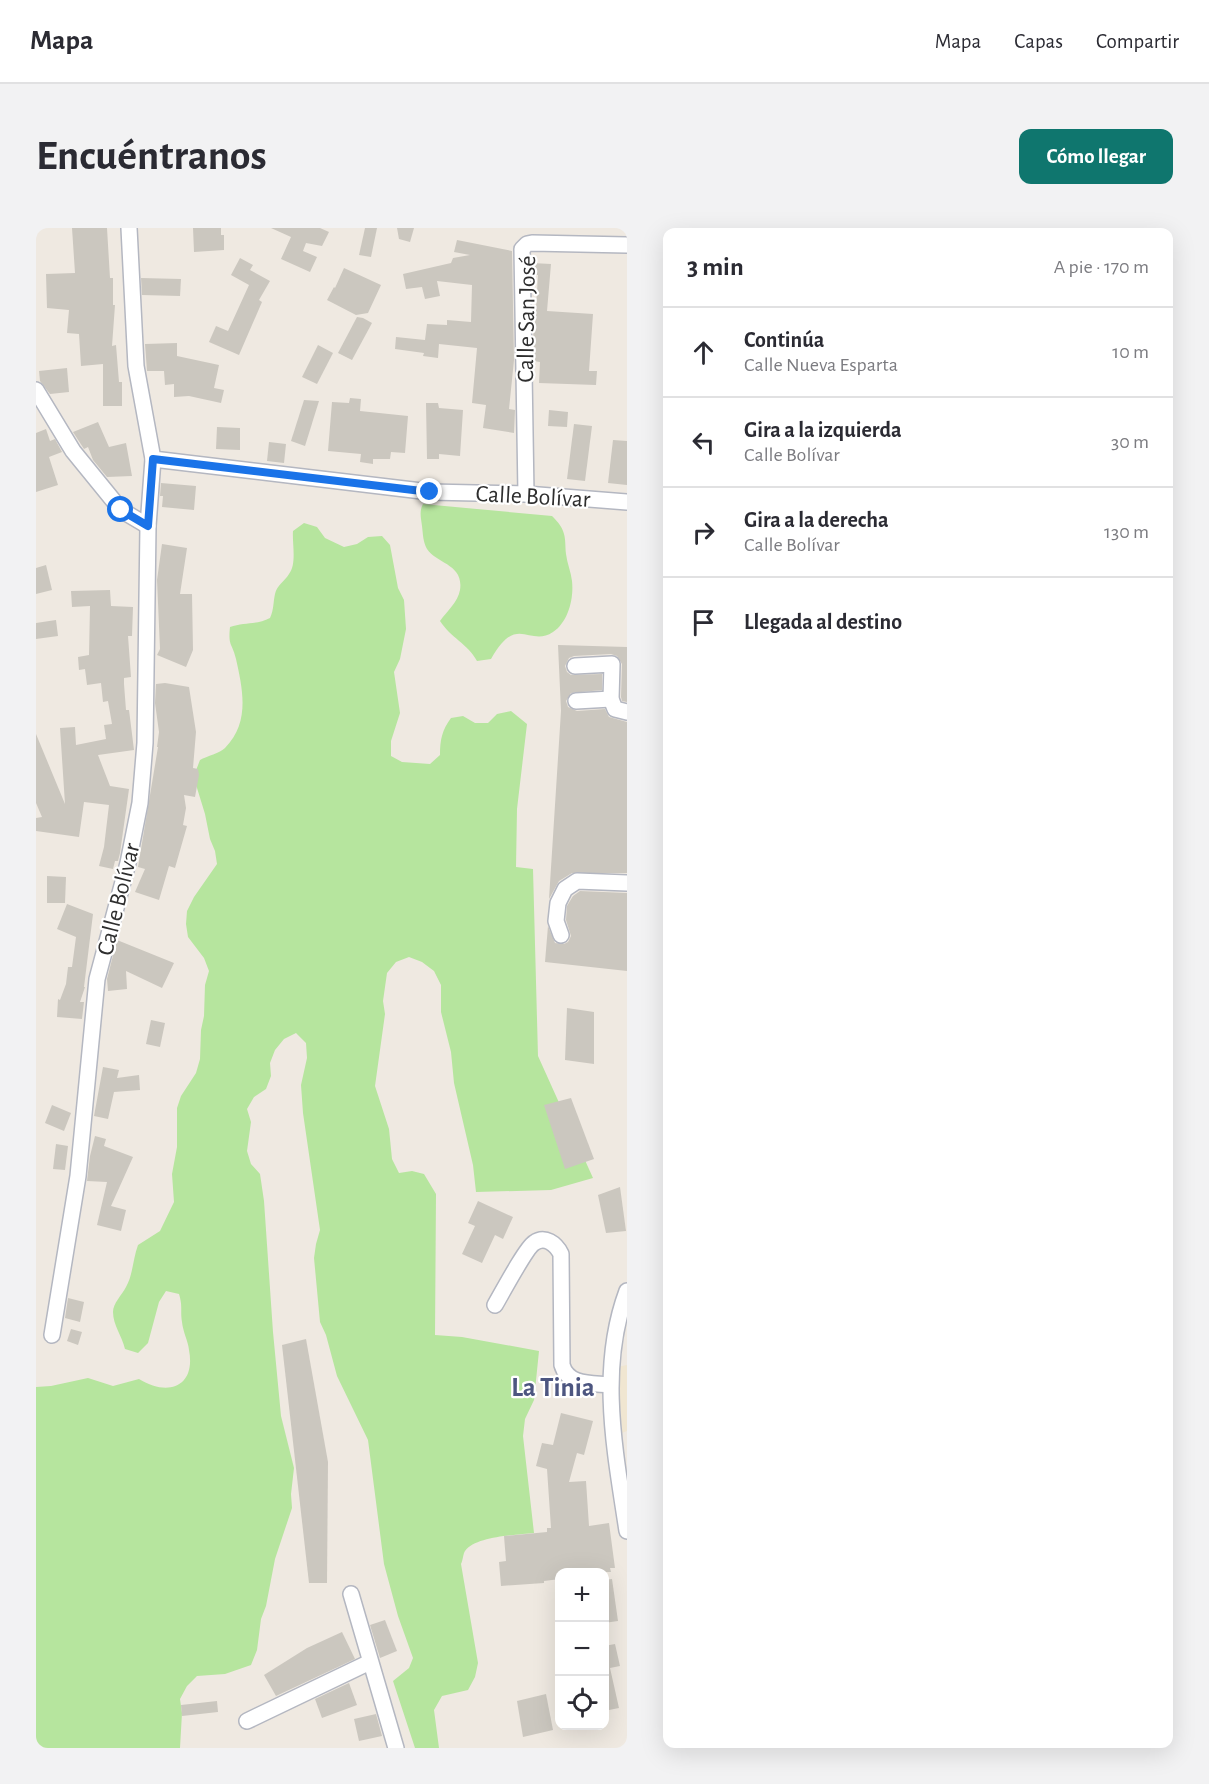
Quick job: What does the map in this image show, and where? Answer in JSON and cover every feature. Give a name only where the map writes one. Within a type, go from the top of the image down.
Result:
[{"type":"street","name":"Calle Bolívar","points":[[52,1335],[78,1176],[97,979],[128,863],[140,803],[145,743],[148,526],[153,459],[136,366],[129,228]]},
{"type":"street","name":"Calle San José","points":[[526,494],[522,249],[532,243],[627,245]]},
{"type":"street","points":[[36,390],[73,451],[107,494],[121,510],[148,526]]},
{"type":"street","name":"Calle Bolívar","points":[[153,459],[430,492],[526,494],[627,502]]},
{"type":"street","points":[[575,666],[612,664],[611,699],[615,709],[627,712]]},
{"type":"street","points":[[576,701],[611,699]]},
{"type":"street","points":[[561,935],[556,921],[558,903],[565,890],[578,881],[627,883]]},
{"type":"street","points":[[495,1305],[531,1245],[542,1240],[551,1242],[558,1247],[561,1254],[562,1365],[565,1374],[572,1380],[610,1385]]},
{"type":"street","points":[[627,1291],[614,1336],[610,1385],[611,1414],[627,1531]]},
{"type":"street","points":[[351,1594],[396,1748]]},
{"type":"street","points":[[247,1721],[370,1662]]},
{"type":"shaded area","points":[[627,1365],[627,1431],[622,1433],[617,1367]]},
{"type":"green space","points":[[423,504],[552,516],[564,534],[572,581],[569,610],[558,628],[545,636],[516,634],[508,637],[491,659],[477,661],[440,621],[457,598],[460,581],[449,565],[427,549],[423,538],[421,509]]},
{"type":"green space","points":[[304,523],[317,527],[325,538],[344,547],[357,544],[368,537],[382,536],[390,545],[398,588],[404,600],[406,629],[400,659],[394,672],[400,713],[391,741],[391,756],[402,762],[430,764],[440,755],[442,735],[451,718],[463,716],[475,723],[488,723],[497,714],[511,711],[527,724],[517,809],[516,867],[533,869],[538,1056],[593,1178],[551,1190],[476,1192],[473,1165],[454,1083],[451,1052],[441,1012],[441,985],[434,971],[422,962],[409,957],[396,962],[387,973],[383,1001],[385,1014],[375,1086],[389,1129],[392,1159],[399,1173],[412,1171],[424,1174],[436,1194],[435,1335],[462,1337],[539,1351],[534,1400],[525,1419],[523,1436],[534,1533],[487,1539],[470,1546],[465,1551],[461,1564],[478,1663],[475,1677],[468,1690],[442,1696],[434,1710],[439,1748],[415,1748],[393,1681],[409,1668],[413,1658],[398,1616],[384,1564],[368,1440],[337,1376],[326,1335],[320,1322],[314,1258],[320,1230],[301,1085],[307,1058],[306,1043],[296,1033],[284,1039],[275,1050],[270,1063],[271,1076],[266,1089],[254,1097],[247,1109],[251,1122],[247,1151],[251,1164],[260,1174],[264,1201],[281,1416],[294,1468],[292,1508],[275,1559],[266,1606],[261,1619],[257,1650],[251,1665],[225,1674],[197,1676],[187,1686],[180,1699],[182,1713],[180,1748],[36,1748],[36,1387],[88,1378],[113,1386],[139,1379],[160,1387],[169,1387],[178,1385],[188,1373],[189,1350],[181,1318],[179,1294],[166,1291],[159,1302],[148,1343],[138,1353],[125,1349],[114,1321],[113,1309],[132,1272],[138,1245],[160,1231],[174,1202],[172,1174],[177,1147],[177,1108],[181,1096],[196,1073],[200,1059],[205,985],[209,971],[204,958],[188,937],[187,911],[217,864],[195,773],[200,760],[225,748],[233,738],[241,717],[241,682],[230,641],[230,627],[270,618],[276,591],[293,565],[293,531]]},
{"type":"building","points":[[72,228],[107,228],[110,278],[113,278],[113,305],[115,305],[112,346],[116,345],[119,382],[122,382],[122,406],[103,406],[103,364],[81,366],[79,334],[67,333],[69,310],[47,308],[46,274],[75,273]]},
{"type":"building","points":[[193,228],[221,228],[221,235],[224,235],[224,250],[194,252]]},
{"type":"building","points":[[271,228],[320,228],[329,232],[322,246],[306,243],[303,251],[317,257],[310,272],[281,259],[291,237]]},
{"type":"building","points":[[365,228],[377,228],[371,257],[359,255]]},
{"type":"building","points":[[397,228],[414,228],[410,242],[399,239]]},
{"type":"building","points":[[457,240],[512,251],[514,360],[509,409],[515,410],[514,433],[483,428],[486,405],[472,403],[477,348],[439,344],[438,358],[423,356],[424,353],[395,349],[396,337],[425,340],[427,324],[447,325],[447,320],[471,322],[472,285],[437,281],[440,296],[425,299],[422,287],[406,289],[403,274],[451,263],[453,258],[470,255],[454,252]]},
{"type":"building","points":[[240,258],[253,265],[250,270],[270,281],[259,300],[262,302],[239,355],[209,342],[216,326],[228,331],[249,285],[231,275]]},
{"type":"building","points":[[532,263],[551,264],[547,311],[593,314],[589,371],[597,371],[596,385],[539,383],[540,362],[534,361],[533,325],[535,325],[538,275],[532,275]]},
{"type":"building","points":[[344,268],[381,285],[368,313],[356,315],[327,300]]},
{"type":"building","points":[[141,278],[181,279],[180,296],[142,295]]},
{"type":"building","points":[[357,317],[372,323],[352,360],[338,353]]},
{"type":"building","points":[[177,343],[177,356],[219,365],[214,388],[224,390],[221,403],[189,396],[174,397],[174,384],[165,385],[164,371],[147,371],[145,344]]},
{"type":"building","points":[[318,345],[333,353],[317,384],[302,377]]},
{"type":"building","points":[[67,368],[69,392],[50,394],[40,381],[39,371]]},
{"type":"building","points":[[350,398],[361,399],[360,411],[408,416],[405,453],[391,452],[390,459],[373,459],[373,464],[360,462],[361,454],[328,451],[332,402],[349,403]]},
{"type":"building","points":[[304,400],[319,401],[305,446],[291,441]]},
{"type":"building","points":[[426,403],[438,403],[439,408],[463,410],[460,456],[439,454],[439,459],[427,459]]},
{"type":"building","points":[[549,410],[568,412],[567,427],[548,426]]},
{"type":"building","points":[[98,422],[109,447],[126,443],[132,476],[107,477],[93,460],[88,447],[84,449],[73,432]]},
{"type":"building","points":[[574,424],[592,426],[585,481],[567,479]]},
{"type":"building","points":[[217,427],[240,428],[240,450],[216,449]]},
{"type":"building","points":[[46,429],[50,441],[55,439],[62,452],[49,457],[58,485],[36,492],[36,433]]},
{"type":"building","points":[[613,440],[627,441],[627,485],[608,483]]},
{"type":"building","points":[[269,442],[286,444],[284,463],[267,461]]},
{"type":"building","points":[[161,483],[196,486],[194,510],[162,507]]},
{"type":"building","points":[[162,544],[187,548],[180,594],[192,594],[193,650],[186,667],[157,655],[160,649],[157,580]]},
{"type":"building","points":[[46,565],[52,590],[36,594],[36,568]]},
{"type":"building","points":[[110,590],[111,606],[133,607],[132,636],[128,636],[131,677],[124,678],[124,684],[126,710],[129,710],[134,750],[98,755],[110,786],[129,789],[120,853],[113,869],[99,866],[104,847],[109,805],[84,802],[79,837],[36,831],[36,818],[42,817],[36,803],[36,734],[65,804],[60,728],[75,727],[76,745],[106,739],[104,725],[112,724],[108,701],[103,702],[101,683],[87,685],[85,669],[79,670],[78,657],[89,655],[90,606],[72,607],[71,591]]},
{"type":"building","points":[[56,620],[58,636],[36,639],[36,623]]},
{"type":"building","points":[[558,645],[627,647],[627,702],[622,701],[621,697],[622,664],[617,656],[611,654],[574,656],[569,658],[565,666],[571,675],[602,674],[602,690],[571,693],[566,701],[568,707],[577,711],[605,709],[609,717],[627,722],[627,873],[572,873],[559,881],[549,899],[561,711]]},
{"type":"building","points":[[165,683],[189,687],[196,732],[193,768],[198,769],[199,775],[195,797],[184,795],[186,808],[183,825],[187,826],[175,868],[169,866],[159,900],[135,892],[145,869],[138,867],[158,747],[156,684]]},
{"type":"building","points":[[47,876],[66,877],[65,903],[47,903]]},
{"type":"building","points":[[580,891],[627,893],[627,971],[545,962],[548,926],[555,943],[568,942],[571,936],[566,920],[567,906],[573,896]]},
{"type":"building","points":[[67,904],[93,914],[85,987],[80,1002],[84,1002],[82,1019],[57,1017],[58,999],[60,1000],[66,984],[68,967],[72,967],[76,937],[57,929]]},
{"type":"building","points":[[117,940],[174,963],[162,988],[126,971],[127,989],[108,991],[107,979]]},
{"type":"building","points":[[567,1008],[594,1012],[594,1064],[565,1060]]},
{"type":"building","points":[[151,1020],[165,1023],[160,1047],[146,1044]]},
{"type":"building","points":[[103,1067],[119,1070],[117,1078],[139,1075],[140,1090],[114,1092],[108,1119],[94,1116]]},
{"type":"building","points":[[571,1098],[594,1159],[565,1169],[544,1105]]},
{"type":"building","points":[[52,1105],[71,1113],[64,1131],[45,1123]]},
{"type":"building","points":[[95,1136],[106,1139],[104,1146],[133,1157],[111,1206],[126,1210],[121,1231],[97,1225],[107,1182],[87,1181]]},
{"type":"building","points":[[56,1144],[68,1146],[65,1170],[53,1169]]},
{"type":"building","points":[[620,1187],[626,1231],[606,1233],[598,1195]]},
{"type":"building","points":[[478,1201],[513,1217],[503,1239],[495,1235],[482,1263],[462,1254],[475,1226],[468,1223]]},
{"type":"building","points":[[68,1298],[84,1302],[80,1322],[65,1318]]},
{"type":"building","points":[[71,1329],[82,1332],[78,1345],[67,1341]]},
{"type":"building","points":[[306,1339],[328,1462],[327,1583],[309,1583],[282,1345]]},
{"type":"building","points":[[561,1413],[593,1421],[584,1455],[577,1453],[569,1482],[586,1481],[589,1526],[609,1523],[615,1568],[610,1568],[611,1572],[609,1572],[609,1568],[555,1568],[555,1580],[544,1581],[544,1583],[501,1586],[499,1562],[506,1561],[504,1536],[547,1532],[547,1528],[551,1528],[547,1469],[536,1466],[542,1443],[553,1445]]},
{"type":"building","points":[[609,1579],[612,1579],[618,1621],[609,1622],[609,1622]]},
{"type":"building","points":[[385,1620],[397,1651],[380,1658],[370,1625]]},
{"type":"building","points":[[342,1632],[355,1659],[276,1696],[264,1675],[307,1648]]},
{"type":"building","points":[[615,1644],[620,1666],[610,1668],[619,1708],[609,1710],[609,1676],[609,1645]]},
{"type":"building","points":[[349,1683],[357,1705],[322,1718],[315,1699]]},
{"type":"building","points":[[546,1694],[553,1730],[523,1737],[517,1701]]},
{"type":"building","points":[[217,1701],[218,1712],[182,1716],[181,1705]]},
{"type":"building","points":[[376,1714],[382,1736],[359,1741],[354,1719]]},
{"type":"district","name":"La Tinia","points":[[553,1387]]},
{"type":"route","points":[[121,510],[148,526],[153,459],[430,492]]}]
